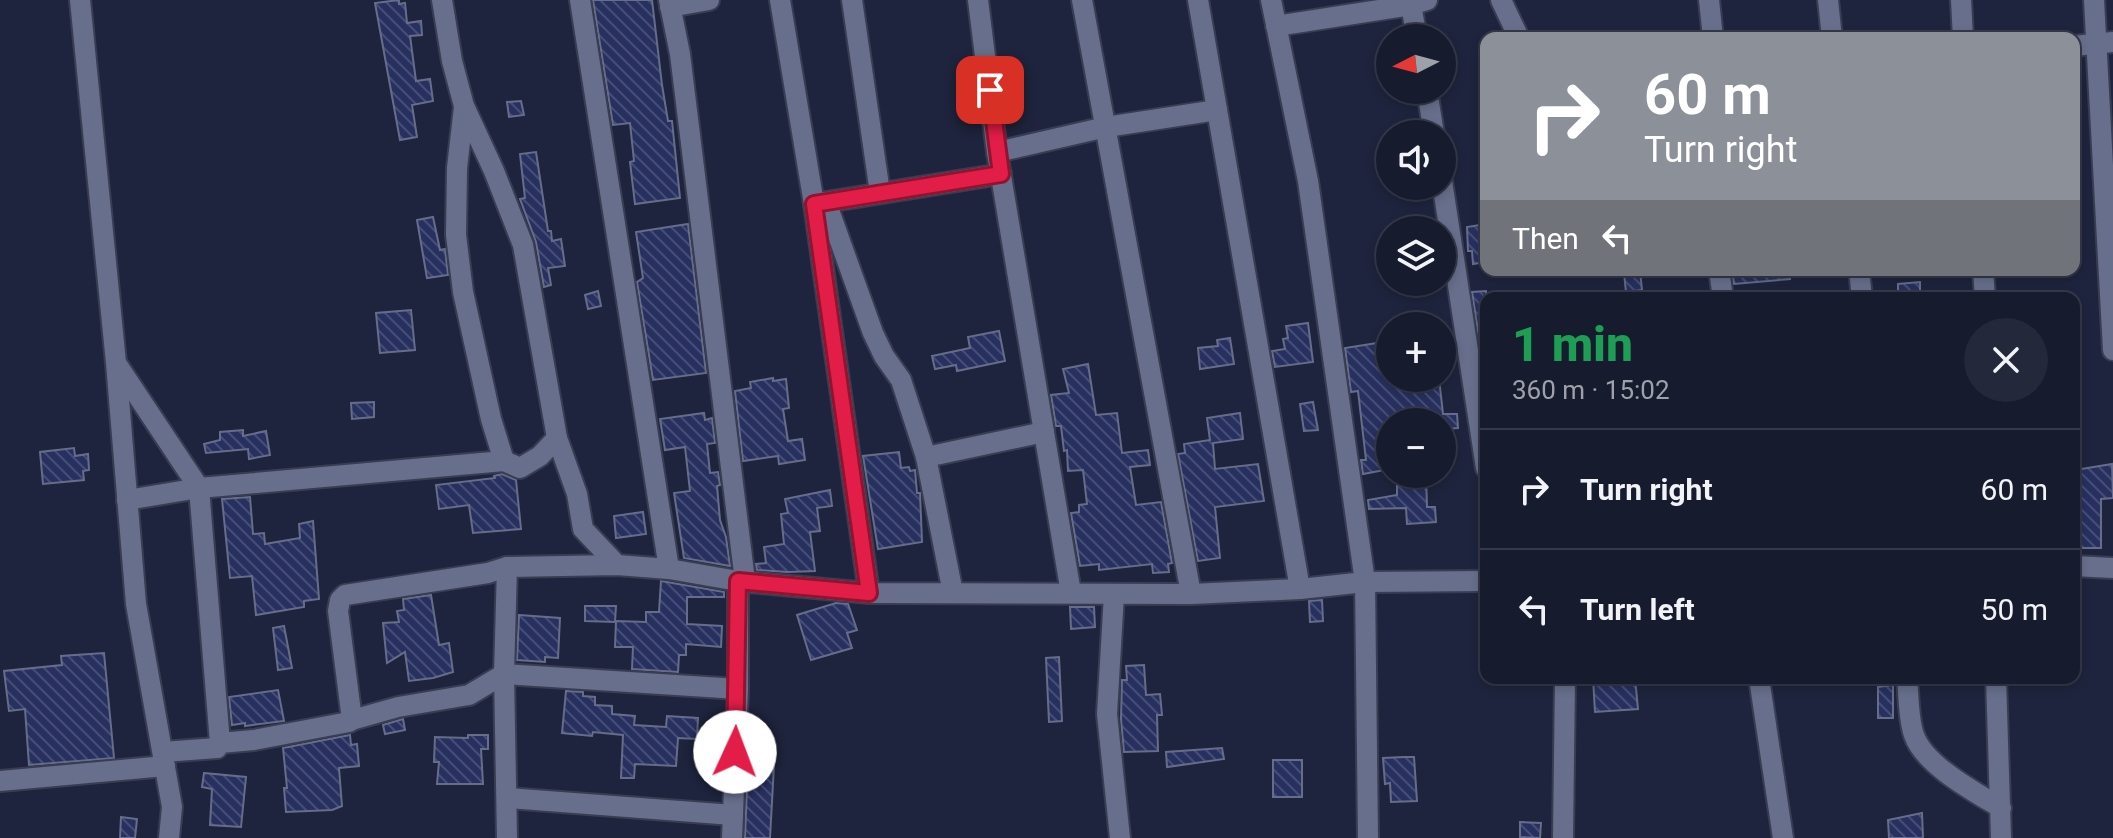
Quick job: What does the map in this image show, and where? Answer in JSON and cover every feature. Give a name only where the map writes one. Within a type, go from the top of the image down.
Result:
[{"type":"street","points":[[80,0],[136,604],[172,807],[169,838]]},
{"type":"street","points":[[442,0],[452,61],[464,106],[523,245],[557,438],[577,494],[583,529],[617,565]]},
{"type":"street","points":[[580,0],[669,569]]},
{"type":"street","points":[[709,0],[670,4],[680,54],[742,581],[732,838]]},
{"type":"street","points":[[780,0],[820,203],[869,593]]},
{"type":"street","points":[[852,0],[880,193]]},
{"type":"street","points":[[978,0],[997,152],[1071,593]]},
{"type":"street","points":[[1082,0],[1191,594]]},
{"type":"street","points":[[1198,0],[1300,589]]},
{"type":"street","points":[[1271,0],[1308,181],[1365,582],[1368,838]]},
{"type":"street","points":[[1501,0],[1516,32]]},
{"type":"street","points":[[1709,0],[1712,32]]},
{"type":"street","points":[[1828,0],[1831,32]]},
{"type":"street","points":[[1961,0],[1963,32]]},
{"type":"street","points":[[2094,0],[2105,42],[2113,350]]},
{"type":"street","points":[[1276,26],[1419,3],[1418,24]]},
{"type":"street","points":[[2080,45],[2105,42]]},
{"type":"street","points":[[464,106],[457,168],[456,235],[463,292],[491,419],[504,461]]},
{"type":"street","points":[[997,152],[1106,127],[1217,110]]},
{"type":"street","points":[[820,203],[1001,174]]},
{"type":"street","points":[[1445,200],[1480,429]]},
{"type":"street","points":[[820,203],[873,333],[901,380],[926,457],[953,593]]},
{"type":"street","points":[[0,781],[164,759],[217,748],[220,743],[199,488],[116,363]]},
{"type":"street","points":[[926,457],[1044,432]]},
{"type":"street","points":[[127,500],[199,488],[504,461],[520,468],[540,456],[557,438]]},
{"type":"street","points":[[352,720],[338,611],[340,600],[345,595],[488,573],[507,567],[617,565],[869,593],[1191,594],[1300,589],[1365,582],[1480,581]]},
{"type":"street","points":[[2080,566],[2113,568]]},
{"type":"street","points":[[507,567],[504,674],[507,838]]},
{"type":"street","points":[[1114,594],[1107,714],[1120,838]]},
{"type":"street","points":[[220,743],[254,740],[398,707],[469,695],[504,674],[738,689]]},
{"type":"street","points":[[1563,838],[1565,684]]},
{"type":"street","points":[[1760,684],[1783,838]]},
{"type":"street","points":[[1908,684],[1914,736],[1923,750],[1969,789],[2001,808]]},
{"type":"street","points":[[1996,684],[2001,838]]},
{"type":"street","points":[[507,798],[733,815]]},
{"type":"building","points":[[399,0],[399,4],[405,3],[407,23],[421,21],[422,35],[410,36],[416,81],[430,79],[433,101],[412,105],[417,137],[400,140],[375,3]]},
{"type":"building","points":[[593,0],[652,0],[662,85],[668,121],[672,121],[680,198],[635,204],[630,162],[634,161],[630,123],[613,125]]},
{"type":"building","points":[[521,101],[524,115],[509,117],[507,102]]},
{"type":"building","points":[[536,152],[548,231],[551,231],[552,241],[561,239],[565,266],[548,268],[551,285],[544,287],[536,242],[520,199],[525,198],[520,154]]},
{"type":"building","points":[[433,217],[440,250],[445,249],[448,275],[427,278],[417,220]]},
{"type":"building","points":[[688,224],[706,373],[653,380],[637,282],[643,278],[636,232]]},
{"type":"building","points":[[1480,225],[1480,263],[1473,264],[1472,251],[1468,251],[1467,227]]},
{"type":"building","points":[[1624,276],[1641,276],[1642,290],[1626,292]]},
{"type":"building","points":[[1733,276],[1790,276],[1790,279],[1734,284]]},
{"type":"building","points":[[1920,282],[1920,292],[1898,292],[1898,284]]},
{"type":"building","points":[[598,291],[601,306],[588,309],[585,295]]},
{"type":"building","points":[[1486,291],[1480,292],[1480,338],[1479,338],[1472,292]]},
{"type":"building","points":[[411,310],[415,350],[380,353],[376,313]]},
{"type":"building","points":[[1308,323],[1313,362],[1275,367],[1272,351],[1285,349],[1283,339],[1288,338],[1286,326]]},
{"type":"building","points":[[999,331],[1005,361],[957,371],[956,365],[935,369],[932,356],[970,348],[968,337]]},
{"type":"building","points":[[1230,338],[1234,364],[1200,369],[1198,348],[1218,346],[1217,340]]},
{"type":"building","points":[[1376,343],[1376,392],[1441,392],[1442,408],[1376,408],[1376,472],[1363,474],[1361,460],[1366,460],[1358,391],[1351,392],[1345,348]]},
{"type":"building","points":[[1088,364],[1096,415],[1117,413],[1122,453],[1148,450],[1150,465],[1130,467],[1136,505],[1161,502],[1172,563],[1168,564],[1169,572],[1153,573],[1152,564],[1099,570],[1099,564],[1080,566],[1071,513],[1079,512],[1079,505],[1087,504],[1083,470],[1068,471],[1067,450],[1064,451],[1061,426],[1056,426],[1051,395],[1069,393],[1063,369]]},
{"type":"building","points":[[773,378],[773,381],[786,379],[789,408],[783,409],[788,441],[802,439],[805,460],[779,464],[778,456],[743,461],[735,391],[751,388],[750,382]]},
{"type":"building","points":[[374,402],[374,417],[352,419],[351,403]]},
{"type":"building","points":[[1313,402],[1318,430],[1304,431],[1300,404]]},
{"type":"building","points":[[704,413],[705,420],[712,418],[715,443],[707,444],[710,473],[718,472],[720,520],[730,566],[684,558],[674,493],[690,491],[685,447],[665,450],[660,419]]},
{"type":"building","points":[[1240,413],[1243,439],[1213,443],[1215,469],[1258,464],[1264,501],[1215,507],[1220,558],[1198,561],[1178,454],[1185,453],[1184,444],[1210,440],[1207,418]]},
{"type":"building","points":[[243,430],[243,436],[266,431],[270,455],[249,459],[248,449],[206,453],[204,444],[220,440],[220,432]]},
{"type":"building","points":[[74,448],[75,456],[88,454],[89,470],[83,471],[84,480],[43,484],[40,452]]},
{"type":"building","points":[[899,452],[901,468],[915,470],[917,493],[920,493],[922,542],[878,549],[863,456]]},
{"type":"building","points":[[2112,464],[2113,498],[2101,499],[2101,548],[2080,548],[2080,469]]},
{"type":"building","points":[[502,474],[516,480],[521,529],[473,533],[469,505],[439,509],[436,485],[495,478]]},
{"type":"building","points":[[1397,488],[1426,488],[1427,507],[1435,507],[1436,522],[1407,524],[1406,508],[1369,509],[1368,500],[1397,495]]},
{"type":"building","points":[[830,490],[832,506],[817,508],[820,531],[810,532],[815,571],[757,570],[756,564],[766,563],[764,547],[784,544],[781,514],[788,513],[785,499]]},
{"type":"building","points":[[250,497],[253,534],[264,533],[265,544],[300,538],[299,524],[313,521],[319,599],[304,601],[304,607],[256,615],[252,576],[230,578],[222,499]]},
{"type":"building","points":[[643,512],[646,534],[616,538],[614,516]]},
{"type":"building","points":[[661,581],[724,592],[724,597],[687,597],[687,624],[722,626],[721,647],[686,644],[686,655],[679,655],[678,672],[632,669],[633,647],[615,647],[616,621],[646,622],[646,612],[659,612]]},
{"type":"building","points":[[431,595],[439,645],[449,643],[453,672],[409,681],[405,652],[387,663],[383,623],[399,622],[397,611],[404,610],[403,599]]},
{"type":"building","points":[[1322,600],[1323,621],[1310,622],[1309,601]]},
{"type":"building","points":[[836,603],[848,604],[857,630],[847,633],[852,648],[811,660],[797,615]]},
{"type":"building","points":[[585,606],[616,606],[615,622],[585,621]]},
{"type":"building","points":[[1070,607],[1094,607],[1095,627],[1071,629]]},
{"type":"building","points":[[519,615],[560,618],[558,658],[545,657],[545,662],[517,660]]},
{"type":"building","points":[[284,626],[292,668],[278,670],[273,628]]},
{"type":"building","points":[[104,653],[114,758],[29,765],[25,709],[9,711],[4,671],[62,665],[61,656]]},
{"type":"building","points":[[1059,657],[1062,721],[1049,722],[1046,658]]},
{"type":"building","points":[[1144,665],[1146,695],[1160,694],[1162,715],[1157,715],[1158,751],[1124,752],[1122,680],[1127,680],[1126,666]]},
{"type":"building","points":[[1593,684],[1636,684],[1638,709],[1595,712]]},
{"type":"building","points":[[1893,685],[1893,718],[1878,718],[1878,687]]},
{"type":"building","points":[[278,690],[284,721],[232,725],[229,697]]},
{"type":"building","points":[[566,691],[583,692],[583,696],[595,697],[595,705],[612,706],[612,714],[635,716],[634,725],[666,727],[667,716],[698,718],[697,739],[678,738],[676,766],[635,764],[634,778],[621,778],[623,735],[562,733]]},
{"type":"building","points":[[403,719],[405,730],[385,734],[383,725]]},
{"type":"building","points":[[350,735],[351,745],[357,744],[359,766],[339,768],[342,806],[332,810],[286,812],[283,748]]},
{"type":"building","points":[[468,735],[488,735],[488,749],[481,749],[483,784],[437,784],[439,762],[434,762],[435,737],[468,738]]},
{"type":"building","points":[[1222,748],[1224,759],[1167,767],[1166,752]]},
{"type":"building","points":[[1414,757],[1417,801],[1391,802],[1390,783],[1385,784],[1383,758]]},
{"type":"building","points":[[748,760],[772,761],[774,765],[770,838],[745,838]]},
{"type":"building","points":[[1273,760],[1302,760],[1302,797],[1273,797]]},
{"type":"building","points":[[711,766],[722,767],[721,781],[710,780]]},
{"type":"building","points":[[204,773],[246,777],[241,827],[210,825],[212,789],[202,787]]},
{"type":"building","points":[[1922,813],[1923,838],[1889,838],[1888,820]]},
{"type":"building","points":[[121,817],[137,819],[135,838],[120,838]]},
{"type":"building","points":[[1520,822],[1541,823],[1540,838],[1520,837]]},
{"type":"route","points":[[735,752],[738,581],[869,593],[814,204],[1001,174],[990,90]]}]
